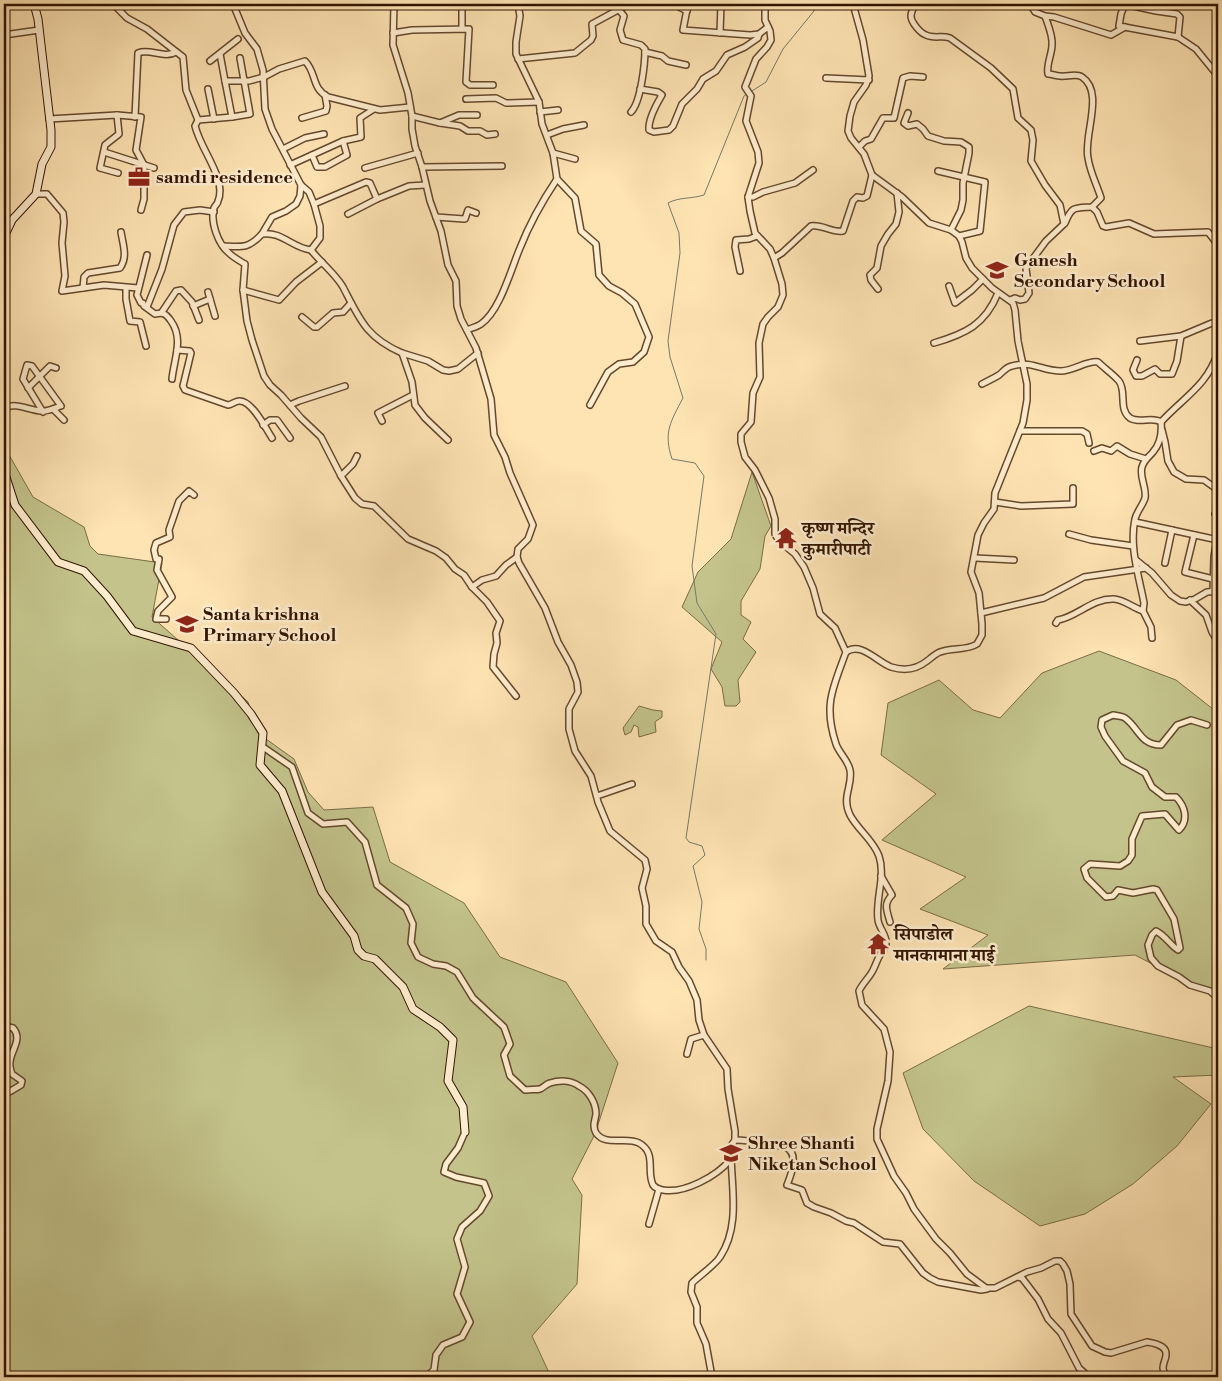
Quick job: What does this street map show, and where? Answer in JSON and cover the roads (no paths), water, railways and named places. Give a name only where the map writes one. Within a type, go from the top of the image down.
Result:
[{"type":"main road","points":[[4,237],[12,220],[36,194],[42,164],[50,147],[51,130],[34,4]]},
{"type":"main road","points":[[4,470],[15,505],[58,562],[84,571],[107,596],[133,631],[191,648],[234,693],[251,714],[263,733],[260,765],[282,791],[322,892],[354,936],[358,950],[364,956],[376,958],[403,987],[414,1010],[440,1027],[453,1040],[448,1081],[463,1107],[465,1132]]},
{"type":"street","points":[[113,4],[127,18],[147,29],[183,57],[186,90],[198,120],[195,126],[198,139],[212,163],[218,180],[220,192],[214,212],[213,224],[223,246],[229,253],[245,264],[243,290],[252,340],[264,376],[270,385],[321,437],[341,476],[355,498],[362,504],[374,506],[408,539],[436,551],[446,558],[455,569],[464,575],[472,587],[487,602],[500,622],[496,633],[498,643],[494,654],[493,667],[516,696]]},
{"type":"street","points":[[233,4],[245,33],[257,49],[264,77],[265,109],[272,129],[301,185],[309,192],[314,204],[320,226],[320,238],[311,250]]},
{"type":"street","points":[[394,4],[393,44],[405,82],[412,116],[413,136],[425,184],[441,231],[448,265],[456,281],[457,306],[461,319],[478,352],[492,406],[494,435],[533,525],[528,538],[518,550],[517,557],[545,608],[558,642],[574,673],[578,688],[578,692],[569,709],[571,738],[575,751],[591,776],[610,831],[645,860],[647,869],[642,888],[646,906],[646,924],[656,942],[672,952],[679,967],[690,982],[697,1000],[699,1020],[704,1035],[727,1069],[734,1125],[734,1140],[730,1146],[734,1205],[729,1239],[719,1259],[692,1283],[691,1292],[697,1306],[697,1323],[706,1344],[712,1377]]},
{"type":"street","points":[[462,4],[462,28]]},
{"type":"street","points":[[518,4],[520,16],[516,48],[518,58],[539,102],[542,124],[553,152],[557,179],[575,198],[582,231],[596,244],[599,275],[609,286],[635,304],[649,337],[644,352],[633,362],[619,364],[608,372],[590,405]]},
{"type":"street","points":[[616,4],[624,16],[620,30],[623,40],[644,46],[645,52],[640,89],[635,107],[631,112]]},
{"type":"street","points":[[518,58],[575,53],[591,40],[593,36],[592,24],[629,4]]},
{"type":"street","points":[[673,4],[687,11]]},
{"type":"street","points":[[688,4],[683,30],[750,35],[760,34]]},
{"type":"street","points":[[709,4],[721,4],[720,33]]},
{"type":"street","points":[[765,4],[765,20],[772,40],[753,65],[746,84],[748,92],[746,121],[758,152],[759,162],[748,197],[753,226],[757,236],[770,249],[774,258],[782,284],[783,295],[778,307],[763,324],[759,343],[760,377],[753,393],[751,422],[741,434],[741,442],[745,457],[755,470],[769,498],[775,519],[775,534],[779,541],[795,554],[804,567],[813,588],[820,614],[835,628],[846,652]]},
{"type":"street","points":[[774,258],[811,226],[816,225],[838,232],[843,231],[853,201],[857,197],[863,198],[867,196],[872,176],[864,154],[849,135],[854,102],[868,80],[869,72],[853,4]]},
{"type":"street","points":[[915,4],[911,16],[913,22],[920,30],[926,35],[937,37],[944,35],[950,38],[991,68],[1014,89],[1018,118],[1031,130],[1033,140],[1031,161],[1045,185],[1060,205],[1064,224]]},
{"type":"street","points":[[1030,4],[1035,12],[1045,16],[1054,17],[1111,35],[1125,28]]},
{"type":"street","points":[[1178,37],[1180,17],[1177,14],[1124,4],[1120,14],[1119,26],[1178,37],[1196,48],[1218,76]]},
{"type":"street","points":[[1010,300],[1015,298],[1025,299],[1029,293],[1026,268],[1046,241],[1064,224],[1072,210],[1075,208],[1092,207],[1102,198],[1088,159],[1086,144],[1094,107],[1091,90],[1088,81],[1080,75],[1060,76],[1048,74],[1047,68],[1053,42],[1045,16]]},
{"type":"street","points":[[640,89],[658,92],[662,95],[654,110],[648,127],[649,130],[654,132],[669,130],[673,126],[682,104],[703,80],[716,71],[727,55],[750,44],[768,27]]},
{"type":"street","points":[[393,33],[412,30],[462,28],[470,30],[467,40],[466,82],[470,85],[493,85]]},
{"type":"street","points":[[4,35],[39,30]]},
{"type":"street","points":[[210,61],[238,39]]},
{"type":"street","points":[[135,117],[138,53],[145,51],[170,55],[176,52]]},
{"type":"street","points":[[645,52],[662,56],[668,61],[686,65]]},
{"type":"street","points":[[220,54],[232,117]]},
{"type":"street","points":[[198,120],[250,114],[240,58]]},
{"type":"street","points":[[226,81],[249,81],[306,61],[309,64],[315,84],[321,93],[325,95],[380,110],[410,107]]},
{"type":"street","points":[[859,147],[871,139],[883,118],[894,118],[903,78],[910,76],[923,78]]},
{"type":"street","points":[[826,78],[868,80]]},
{"type":"street","points":[[208,89],[214,118]]},
{"type":"street","points":[[302,118],[326,111],[325,95]]},
{"type":"street","points":[[466,99],[496,98],[506,103],[539,102]]},
{"type":"street","points":[[290,165],[343,141],[361,137],[360,118],[374,109]]},
{"type":"street","points":[[540,112],[558,110]]},
{"type":"street","points":[[908,113],[904,123],[908,126],[917,124],[923,128],[928,136],[944,141],[961,142],[968,147],[969,153],[964,176],[963,200],[951,230]]},
{"type":"street","points":[[49,119],[117,115],[141,117],[136,150],[144,165],[144,199],[141,210]]},
{"type":"street","points":[[117,115],[119,134],[105,146],[100,168],[118,173]]},
{"type":"street","points":[[440,123],[459,116],[477,115]]},
{"type":"street","points":[[412,116],[460,126],[468,131],[487,135],[495,134]]},
{"type":"street","points":[[547,135],[563,129],[584,125]]},
{"type":"street","points":[[283,149],[305,138],[324,134]]},
{"type":"street","points":[[312,155],[317,167],[325,166],[347,155],[343,141]]},
{"type":"street","points":[[104,152],[154,168]]},
{"type":"street","points":[[553,152],[575,159]]},
{"type":"street","points":[[365,168],[418,153]]},
{"type":"street","points":[[422,167],[502,166]]},
{"type":"street","points":[[748,197],[795,183],[813,170]]},
{"type":"street","points":[[938,171],[983,180],[985,185],[980,231],[958,236]]},
{"type":"street","points":[[872,176],[898,193],[929,223],[951,230],[958,236],[969,264],[998,294],[1010,300],[1015,310],[1018,341],[1027,384],[1028,400],[1025,416],[997,488],[993,513],[984,523],[978,535],[971,572],[978,587],[981,613],[982,631],[977,644],[966,648],[939,652],[916,668],[906,669],[891,667],[868,653],[851,649],[846,652],[832,687],[829,708],[829,720],[837,748],[850,770],[846,795],[848,810],[854,822],[879,856],[881,875],[878,914],[879,925],[886,944],[878,957],[873,971],[860,991],[862,1005],[884,1029],[890,1052],[888,1081],[877,1129],[877,1139],[894,1176],[914,1209],[936,1239],[976,1282],[991,1289]]},
{"type":"street","points":[[467,330],[482,323],[496,303],[509,278],[519,248],[542,202],[557,179]]},
{"type":"street","points":[[314,204],[368,182],[377,199]]},
{"type":"street","points":[[348,214],[377,199],[409,186],[425,184]]},
{"type":"street","points":[[223,246],[241,247],[253,243],[262,234],[272,217],[296,204],[300,196],[301,185]]},
{"type":"street","points":[[878,289],[871,280],[870,275],[876,268],[881,246],[896,224],[899,212],[898,193]]},
{"type":"street","points":[[36,194],[48,194],[63,213],[62,243],[65,276],[62,291],[104,285],[138,288]]},
{"type":"street","points":[[1092,207],[1097,212],[1103,226],[1106,227],[1129,223],[1154,234],[1208,232],[1218,242]]},
{"type":"street","points":[[147,307],[162,269],[174,225],[184,212],[200,210],[214,212]]},
{"type":"street","points":[[436,217],[465,219],[468,210],[476,212]]},
{"type":"street","points":[[83,288],[84,277],[88,273],[120,268],[124,262],[125,255],[121,232]]},
{"type":"street","points":[[262,234],[270,233],[281,236],[296,247],[311,250],[344,289],[360,320],[387,347],[428,361],[443,370],[449,371],[458,369],[478,352]]},
{"type":"street","points":[[740,271],[736,240],[757,236]]},
{"type":"street","points":[[147,255],[138,288],[137,295],[139,300],[155,314],[162,312],[178,289],[184,292],[199,320]]},
{"type":"street","points":[[243,290],[279,300],[296,282],[322,262]]},
{"type":"street","points":[[949,286],[954,303],[983,279]]},
{"type":"street","points":[[126,288],[130,321],[140,322],[146,346]]},
{"type":"street","points":[[208,292],[215,316]]},
{"type":"street","points":[[934,343],[957,336],[981,321],[993,306],[998,294]]},
{"type":"street","points":[[193,306],[210,299]]},
{"type":"street","points":[[302,317],[314,327],[317,327],[333,313],[343,312],[351,303]]},
{"type":"street","points":[[162,312],[166,314],[176,327],[178,335],[172,366],[172,379]]},
{"type":"street","points":[[1140,341],[1181,336],[1212,323],[1218,323]]},
{"type":"street","points":[[1137,360],[1133,370],[1136,376],[1142,376],[1155,369],[1160,374],[1172,374],[1178,361],[1181,336]]},
{"type":"street","points":[[176,350],[192,353],[184,386],[185,390],[230,406],[235,402],[242,401],[252,407],[272,438]]},
{"type":"street","points":[[1161,422],[1199,387],[1213,367],[1218,352]]},
{"type":"street","points":[[402,353],[412,382],[415,405],[425,418],[448,440]]},
{"type":"street","points":[[982,384],[998,376],[1008,366],[1022,363],[1030,363],[1048,371],[1063,371],[1078,368],[1090,362],[1098,362],[1119,381],[1123,393],[1124,411],[1129,416],[1135,420],[1158,420],[1161,422]]},
{"type":"street","points":[[4,408],[9,405],[15,405],[43,412],[61,406],[32,366],[27,365],[23,379],[43,412]]},
{"type":"street","points":[[28,388],[50,366],[56,368]]},
{"type":"street","points":[[290,405],[345,386]]},
{"type":"street","points":[[382,421],[378,413],[413,395]]},
{"type":"street","points":[[53,409],[64,420]]},
{"type":"street","points":[[263,425],[270,420],[277,420],[290,438]]},
{"type":"street","points":[[1161,422],[1168,461],[1174,472],[1186,479],[1204,480],[1218,490]]},
{"type":"street","points":[[1152,638],[1151,627],[1143,611],[1144,603],[1135,560],[1135,518],[1145,497],[1141,470],[1146,459],[1155,450],[1162,430]]},
{"type":"street","points":[[1020,431],[1082,431],[1086,434],[1089,443]]},
{"type":"street","points":[[1094,451],[1102,448],[1111,451],[1117,446],[1129,454],[1146,459]]},
{"type":"street","points":[[341,476],[353,464],[357,456]]},
{"type":"street","points":[[995,502],[1021,506],[1073,504],[1073,488]]},
{"type":"street","points":[[166,619],[156,619],[158,611],[172,597],[157,570],[159,559],[156,559],[154,550],[156,543],[170,537],[169,530],[180,501],[190,492],[194,495]]},
{"type":"street","points":[[1218,509],[1215,514],[1218,519]]},
{"type":"street","points":[[1135,522],[1218,539],[1214,558],[1213,579],[1216,591],[1207,592],[1190,600],[1180,601],[1170,595],[1146,568],[1135,560]]},
{"type":"street","points":[[1165,563],[1172,530]]},
{"type":"street","points":[[1069,534],[1091,540],[1134,546]]},
{"type":"street","points":[[1194,535],[1185,572],[1213,579]]},
{"type":"street","points":[[472,587],[482,580],[496,576],[517,557]]},
{"type":"street","points":[[975,558],[1014,560]]},
{"type":"street","points":[[981,613],[1044,598],[1084,577],[1146,568]]},
{"type":"street","points":[[1056,623],[1058,620],[1066,619],[1094,603],[1112,599],[1125,602],[1143,611]]},
{"type":"street","points":[[1190,600],[1206,615],[1218,642]]},
{"type":"street","points":[[1207,725],[1191,720],[1177,725],[1161,745],[1154,745],[1142,738],[1125,718],[1113,714],[1102,720],[1101,727],[1105,736],[1123,761],[1145,773],[1152,787],[1166,797],[1176,797],[1184,804],[1184,826],[1179,830],[1165,814],[1142,816],[1132,839],[1132,855],[1128,861],[1120,866],[1090,864],[1084,870],[1087,878],[1106,897],[1113,896],[1118,890],[1133,893],[1154,888],[1157,890],[1174,919],[1180,948],[1178,950],[1171,946],[1165,936],[1156,931],[1148,945],[1151,958],[1158,966],[1190,985],[1210,991],[1218,998]]},
{"type":"street","points":[[262,747],[292,768],[308,813],[323,824],[346,822],[365,842],[377,885],[406,908],[414,924],[411,943],[418,958],[433,964],[446,966],[458,972],[473,998],[504,1027],[510,1044],[504,1055],[510,1076],[525,1090],[539,1089],[549,1083],[559,1081],[570,1082],[580,1086],[594,1102],[596,1113],[595,1131],[600,1137],[612,1141],[632,1140],[641,1144],[649,1155],[651,1176],[655,1188],[678,1191],[686,1189],[705,1179],[730,1160]]},
{"type":"street","points":[[597,796],[632,784]]},
{"type":"street","points":[[881,875],[892,895],[887,900],[886,906],[890,922]]},
{"type":"street","points":[[4,1026],[13,1028],[17,1033],[17,1041],[9,1065],[12,1074],[22,1081],[21,1085],[4,1096]]},
{"type":"street","points":[[687,1054],[691,1040],[704,1035]]},
{"type":"street","points":[[426,1377],[434,1370],[436,1355],[443,1345],[462,1337],[470,1322],[456,1294],[465,1267],[457,1239],[462,1227],[480,1211],[489,1196],[484,1184],[444,1172],[446,1164],[458,1148],[465,1132]]},
{"type":"street","points":[[734,1140],[761,1142],[786,1147],[793,1159],[792,1172],[786,1185],[802,1190],[807,1203],[814,1207],[854,1223],[883,1242],[900,1244],[923,1272],[938,1282],[981,1290],[991,1289],[1055,1261],[1063,1264],[1070,1284],[1071,1314],[1092,1346],[1111,1353],[1147,1342],[1153,1342],[1162,1346],[1166,1351],[1163,1368],[1164,1373],[1170,1377]]},
{"type":"street","points":[[649,1224],[659,1189]]},
{"type":"street","points":[[1017,1277],[1022,1278],[1027,1284],[1048,1319],[1061,1333],[1079,1368],[1090,1377]]},
{"type":"waterway","points":[[752,91],[766,82],[783,49],[814,11],[817,4]]},
{"type":"waterway","points":[[706,960],[706,949],[699,929],[702,902],[693,866],[705,855],[702,846],[689,842],[686,838],[716,634],[697,603],[692,566],[704,476],[695,463],[672,459],[669,450],[668,434],[672,420],[683,398],[670,357],[668,341],[680,253],[679,233],[668,203],[704,195],[744,96],[748,93]]},
{"type":"place","name":"samdi residence","points":[[139,177]]},
{"type":"place","name":"Ganesh Secondary School","points":[[997,270]]},
{"type":"place","name":"कृष्ण मन्दिर कुमारीपाटी","points":[[786,538]]},
{"type":"place","name":"Santa krishna Primary School","points":[[187,624]]},
{"type":"place","name":"सिपाडोल मानकामाना माई","points":[[878,944]]},
{"type":"place","name":"Shree Shanti Niketan School","points":[[731,1153]]}]
